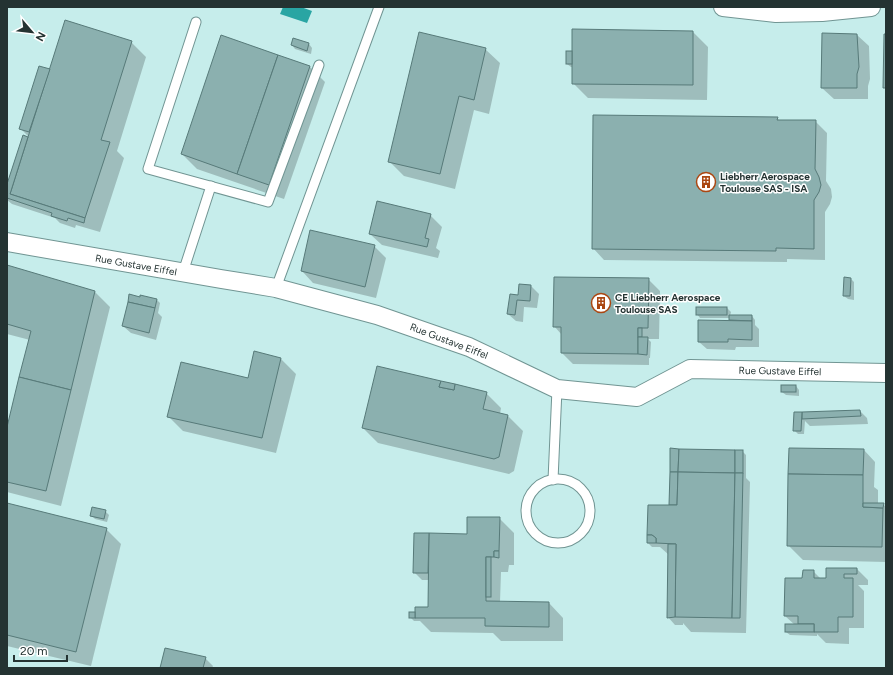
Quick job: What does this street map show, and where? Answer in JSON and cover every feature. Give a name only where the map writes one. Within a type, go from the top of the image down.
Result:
[{"type":"street","points":[[723,7],[776,13],[822,12],[871,7]]},
{"type":"street","name":"Rue Gustave Eiffel","points":[[7,242],[276,288],[377,315],[469,347],[557,389],[637,397],[690,369],[886,373]]},
{"type":"lane","points":[[276,288],[379,7]]},
{"type":"lane","points":[[196,22],[148,169],[268,202],[319,65]]},
{"type":"lane","points":[[182,272],[211,186]]},
{"type":"lane","points":[[552,480],[557,389]]},
{"type":"lane","points":[[560,479],[571,482],[580,488],[588,502],[590,513],[587,525],[574,539],[564,543],[548,542],[539,537],[531,528],[526,517],[527,503],[532,493],[542,484],[552,480],[560,479]]},
{"type":"water","points":[[283,7],[301,7],[312,11],[307,23],[280,14]]},
{"type":"building","points":[[65,20],[132,41],[101,140],[110,142],[85,218],[10,194]]},
{"type":"building","points":[[572,29],[693,31],[693,85],[572,84]]},
{"type":"building","points":[[419,32],[486,48],[474,100],[459,96],[440,174],[388,162]]},
{"type":"building","points":[[822,33],[857,34],[859,67],[857,74],[857,88],[821,88]]},
{"type":"building","points":[[884,34],[886,34],[886,88],[883,88]]},
{"type":"building","points":[[221,35],[278,55],[237,174],[181,154]]},
{"type":"building","points":[[293,38],[309,43],[307,51],[291,45]]},
{"type":"building","points":[[566,51],[572,51],[572,64],[566,64]]},
{"type":"building","points":[[278,55],[310,66],[269,185],[237,174]]},
{"type":"building","points":[[39,66],[50,69],[29,132],[19,129]]},
{"type":"building","name":"Liebherr Aerospace Toulouse SAS - ISA","points":[[593,115],[778,117],[777,120],[816,120],[815,169],[821,185],[814,200],[814,249],[776,248],[776,251],[592,249]]},
{"type":"building","points":[[23,135],[28,137],[10,194],[85,218],[84,223],[68,218],[67,221],[51,216],[52,213],[7,198],[7,184]]},
{"type":"building","points":[[377,201],[431,214],[425,238],[429,239],[427,247],[369,234]]},
{"type":"building","points":[[310,230],[375,245],[365,287],[301,271]]},
{"type":"building","points":[[7,265],[95,291],[71,390],[19,377],[31,331],[7,324]]},
{"type":"building","name":"CE Liebherr Aerospace Toulouse SAS","points":[[554,277],[649,278],[648,328],[638,328],[638,354],[561,353],[561,327],[553,327]]},
{"type":"building","points":[[844,277],[851,278],[850,296],[843,296]]},
{"type":"building","points":[[519,284],[531,285],[530,301],[517,300],[515,315],[507,314],[510,294],[518,295]]},
{"type":"building","points":[[129,294],[157,299],[155,308],[128,302]]},
{"type":"building","points":[[128,302],[155,308],[149,333],[122,326]]},
{"type":"building","points":[[696,307],[727,307],[727,315],[696,315]]},
{"type":"building","points":[[729,315],[752,315],[752,321],[729,320]]},
{"type":"building","points":[[698,320],[752,321],[752,340],[728,339],[728,342],[698,342]]},
{"type":"building","points":[[638,328],[642,328],[642,337],[638,337]]},
{"type":"building","points":[[638,337],[648,337],[647,355],[638,354]]},
{"type":"building","points":[[254,351],[281,358],[262,438],[167,417],[181,362],[248,378]]},
{"type":"building","points":[[377,366],[441,381],[439,387],[454,390],[455,384],[487,392],[483,409],[508,415],[499,457],[494,459],[362,428]]},
{"type":"building","points":[[19,377],[71,390],[46,491],[7,482],[7,427]]},
{"type":"building","points":[[441,381],[455,384],[454,390],[439,387]]},
{"type":"building","points":[[781,385],[796,385],[796,392],[781,392]]},
{"type":"building","points":[[860,410],[861,416],[802,419],[802,412]]},
{"type":"building","points":[[794,412],[802,412],[801,431],[793,431]]},
{"type":"building","points":[[670,448],[679,449],[678,472],[670,472]]},
{"type":"building","points":[[789,448],[864,449],[863,475],[788,474]]},
{"type":"building","points":[[679,449],[735,450],[735,473],[678,472]]},
{"type":"building","points":[[735,450],[743,450],[743,473],[735,473]]},
{"type":"building","points":[[670,472],[678,472],[677,505],[669,505]]},
{"type":"building","points":[[678,472],[735,473],[732,618],[675,617],[676,544],[656,543],[656,538],[652,535],[647,535],[648,505],[677,505]]},
{"type":"building","points":[[735,473],[743,473],[740,618],[732,618]]},
{"type":"building","points":[[788,474],[863,475],[863,507],[883,508],[882,547],[787,546]]},
{"type":"building","points":[[7,503],[107,528],[76,652],[7,635]]},
{"type":"building","points":[[863,503],[884,503],[883,508],[863,507]]},
{"type":"building","points":[[92,507],[106,510],[104,519],[90,516]]},
{"type":"building","points":[[467,517],[500,517],[499,551],[494,551],[494,557],[486,557],[486,601],[549,602],[549,627],[485,626],[485,618],[415,618],[415,607],[428,607],[429,533],[467,534]]},
{"type":"building","points":[[414,533],[429,533],[428,573],[413,573]]},
{"type":"building","points":[[647,535],[652,535],[656,538],[656,543],[647,543]]},
{"type":"building","points":[[668,544],[676,544],[675,617],[667,618]]},
{"type":"building","points":[[494,551],[499,551],[499,558],[494,557]]},
{"type":"building","points":[[486,557],[491,557],[491,597],[486,597]]},
{"type":"building","points":[[826,568],[857,568],[857,574],[844,574],[844,578],[853,578],[853,617],[838,617],[838,632],[814,632],[814,624],[798,624],[798,616],[784,616],[785,578],[802,578],[803,570],[814,570],[814,578],[826,578]]},
{"type":"building","points":[[409,612],[415,612],[415,618],[409,618]]},
{"type":"building","points":[[785,624],[814,624],[814,632],[785,632]]},
{"type":"building","points":[[165,648],[206,657],[203,668],[160,668]]},
{"type":"place","name":"Liebherr Aerospace Toulouse SAS - ISA","points":[[706,182]]},
{"type":"place","name":"CE Liebherr Aerospace Toulouse SAS","points":[[601,303]]}]
